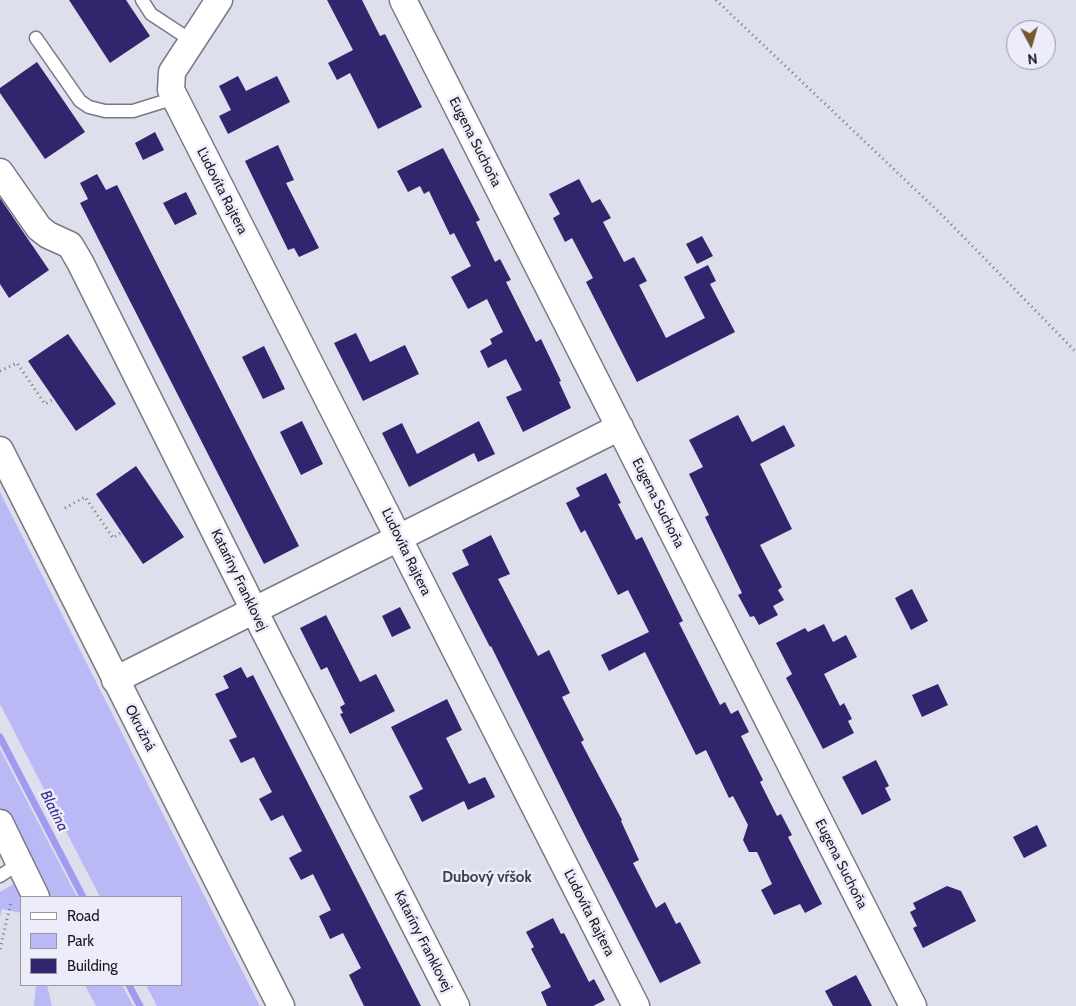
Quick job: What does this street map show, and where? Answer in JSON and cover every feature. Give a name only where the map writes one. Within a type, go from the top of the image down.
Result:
[{"type":"street","points":[[175,98],[171,90],[172,72],[220,0]]},
{"type":"street","name":"Eugena Suchoňa","points":[[403,0],[913,1006]]},
{"type":"street","name":"Ľudovíta Rajtera","points":[[175,98],[636,1006]]},
{"type":"street","name":"Kataríny Franklovej","points":[[0,172],[39,228],[48,235],[70,246],[456,1006]]},
{"type":"street","points":[[116,680],[620,427]]},
{"type":"street","name":"Okružná","points":[[0,450],[282,1006]]},
{"type":"street","points":[[1,826],[10,869],[23,896]]},
{"type":"lane","points":[[142,0],[151,14],[192,42]]},
{"type":"lane","points":[[36,38],[80,101],[89,108],[128,112],[175,98]]},
{"type":"path","points":[[716,0],[937,211],[1076,352]]},
{"type":"path","points":[[0,371],[17,363],[45,404],[54,399]]},
{"type":"path","points":[[65,508],[85,497],[113,538],[122,532]]},
{"type":"path","points":[[0,949],[20,906]]},
{"type":"green space","points":[[0,492],[260,1006],[157,1006],[147,986],[182,986],[182,896],[99,896],[0,704]]},
{"type":"green space","points":[[0,749],[76,896],[42,896],[28,862],[0,807]]},
{"type":"green space","points":[[15,883],[23,896],[20,896],[20,913],[2,909],[0,917],[0,892]]},
{"type":"green space","points":[[36,986],[47,986],[52,1006],[34,1006]]},
{"type":"green space","points":[[86,986],[123,986],[133,1006],[96,1006]]},
{"type":"building","points":[[69,0],[126,0],[150,36],[110,63]]},
{"type":"building","points":[[327,0],[362,0],[380,36],[385,34],[422,107],[378,129],[350,73],[337,80],[328,63],[353,50]]},
{"type":"building","points":[[37,62],[85,132],[45,159],[0,93],[0,88]]},
{"type":"building","points":[[238,76],[246,91],[277,76],[290,102],[228,134],[219,116],[231,110],[219,86]]},
{"type":"building","points":[[155,132],[164,150],[143,160],[135,143]]},
{"type":"building","points":[[278,145],[294,180],[286,183],[319,248],[299,257],[294,248],[288,250],[245,161]]},
{"type":"building","points":[[443,148],[480,220],[476,222],[495,262],[500,259],[511,280],[506,282],[536,342],[541,339],[561,381],[559,382],[571,408],[523,432],[506,397],[522,390],[506,359],[488,368],[480,351],[492,344],[490,339],[503,332],[487,299],[468,309],[451,277],[471,266],[454,233],[450,235],[429,191],[424,194],[420,186],[408,192],[397,171]]},
{"type":"building","points":[[97,174],[106,190],[117,185],[299,546],[264,564],[80,203],[88,199],[80,183]]},
{"type":"building","points":[[579,179],[592,203],[600,199],[611,218],[603,222],[624,262],[634,257],[647,281],[639,285],[666,338],[705,318],[684,277],[708,265],[716,281],[710,284],[735,332],[637,382],[586,282],[593,278],[572,238],[565,242],[553,218],[560,214],[549,194]]},
{"type":"building","points":[[186,192],[197,214],[175,225],[163,203]]},
{"type":"building","points":[[0,198],[49,270],[9,298],[0,284]]},
{"type":"building","points":[[702,236],[713,256],[697,264],[686,244]]},
{"type":"building","points":[[356,333],[370,362],[405,345],[419,374],[363,401],[334,343]]},
{"type":"building","points":[[68,334],[116,404],[76,431],[28,361]]},
{"type":"building","points":[[264,346],[285,389],[263,399],[242,357]]},
{"type":"building","points":[[738,415],[752,442],[784,425],[795,446],[760,464],[792,529],[760,545],[782,587],[778,590],[784,600],[773,606],[778,615],[759,625],[754,616],[750,617],[738,595],[742,593],[705,517],[709,515],[689,474],[703,467],[689,440]]},
{"type":"building","points":[[302,421],[323,464],[301,475],[280,432]]},
{"type":"building","points":[[479,421],[495,454],[478,462],[474,453],[409,487],[382,433],[402,423],[417,454]]},
{"type":"building","points":[[136,466],[184,537],[143,564],[96,494]]},
{"type":"building","points":[[606,473],[621,503],[618,504],[636,540],[642,537],[683,621],[679,623],[720,705],[725,702],[731,714],[738,710],[749,732],[741,736],[763,780],[760,782],[777,816],[781,814],[792,835],[788,837],[822,904],[805,913],[800,904],[774,915],[761,890],[772,884],[757,852],[749,852],[743,840],[748,825],[733,796],[729,798],[706,750],[696,755],[645,652],[609,671],[601,655],[649,632],[628,590],[618,595],[585,530],[581,533],[566,503],[580,496],[576,488]]},
{"type":"building","points":[[491,535],[510,574],[498,579],[538,656],[549,650],[570,693],[562,697],[584,740],[581,742],[622,820],[639,860],[633,863],[656,908],[665,902],[676,924],[680,922],[701,963],[660,983],[491,646],[452,573],[469,565],[462,550]]},
{"type":"building","points":[[912,589],[928,621],[911,630],[895,598]]},
{"type":"building","points":[[400,607],[411,628],[392,637],[382,616]]},
{"type":"building","points":[[326,615],[360,682],[376,674],[395,711],[350,734],[340,714],[343,713],[340,707],[345,704],[327,667],[321,670],[300,628]]},
{"type":"building","points":[[824,624],[833,642],[846,635],[857,657],[824,674],[840,706],[844,703],[852,719],[848,721],[854,733],[823,749],[786,678],[792,674],[776,643],[805,628],[808,632]]},
{"type":"building","points":[[241,667],[247,678],[253,675],[421,1006],[364,1006],[349,975],[361,968],[343,933],[330,939],[319,916],[331,910],[313,874],[301,880],[289,858],[302,851],[283,815],[271,821],[259,799],[272,792],[254,757],[241,763],[229,740],[237,737],[215,694],[229,688],[223,676]]},
{"type":"building","points":[[938,684],[948,705],[922,717],[912,695]]},
{"type":"building","points":[[447,699],[462,730],[446,738],[469,784],[485,777],[495,797],[468,810],[464,801],[422,822],[409,796],[423,789],[391,727]]},
{"type":"building","points":[[876,760],[889,786],[885,788],[891,800],[862,815],[842,777]]},
{"type":"building","points":[[1037,825],[1047,846],[1024,858],[1013,837]]},
{"type":"building","points":[[947,886],[961,891],[976,921],[923,948],[913,928],[917,926],[910,912],[916,909],[913,903]]},
{"type":"building","points":[[553,918],[561,934],[564,933],[589,982],[594,979],[605,1000],[593,1006],[547,1006],[541,992],[551,987],[531,949],[534,947],[526,932]]},
{"type":"building","points":[[856,975],[872,1006],[833,1006],[825,991]]},
{"type":"waterway","name":"Blatina","points":[[0,737],[82,896]]},
{"type":"waterway","name":"Blatina","points":[[130,986],[140,1006]]},
{"type":"district","name":"Dubový vŕšok","points":[[487,878]]}]
